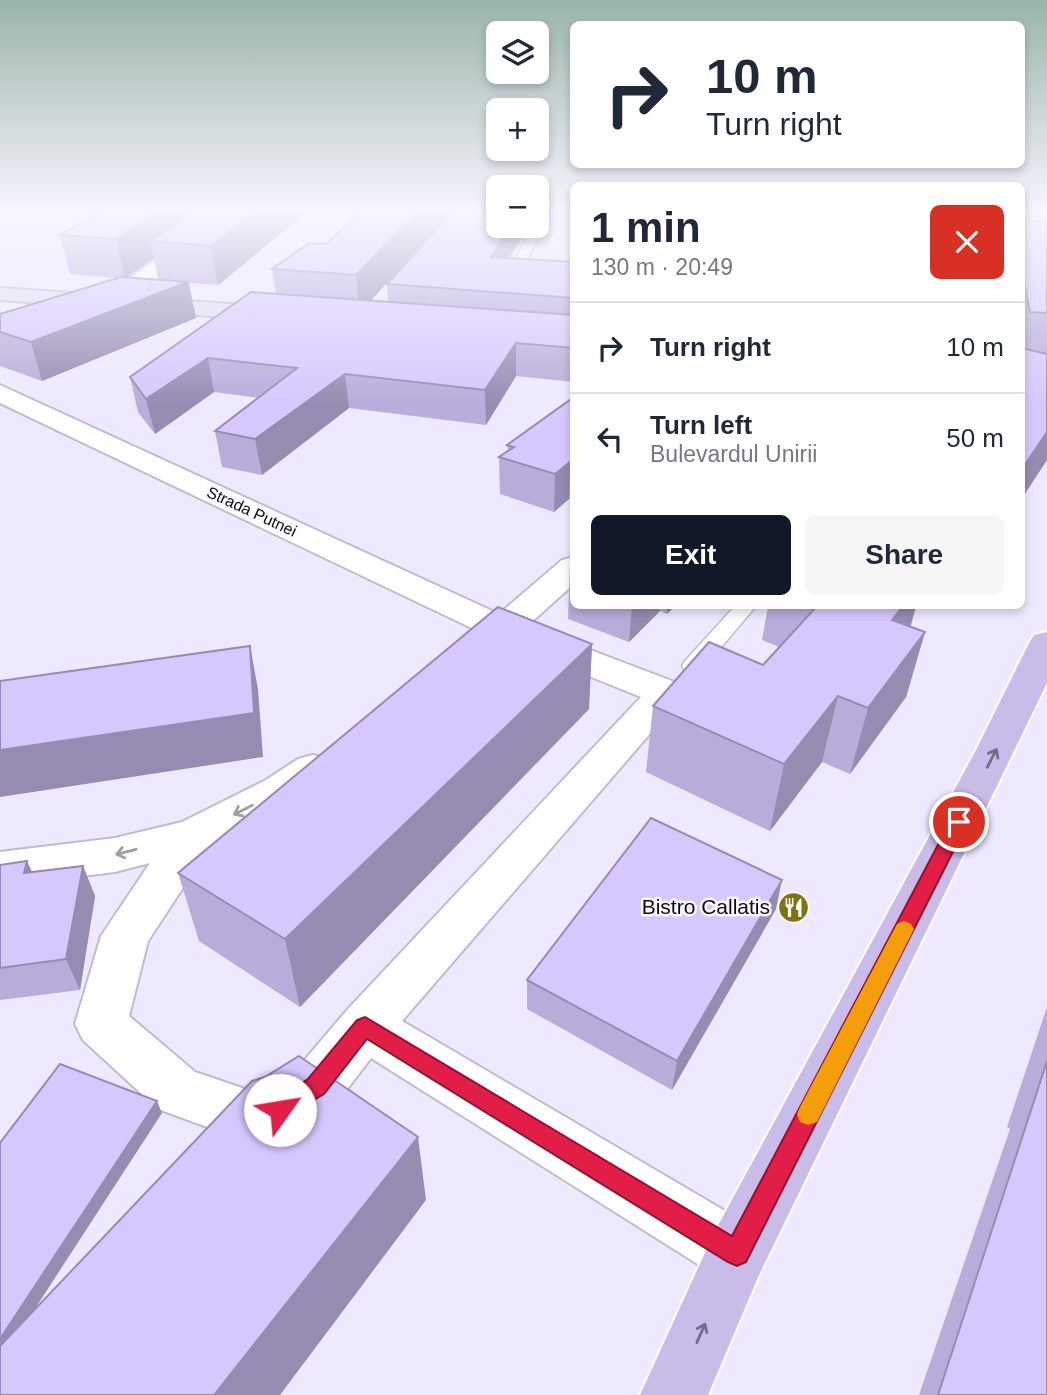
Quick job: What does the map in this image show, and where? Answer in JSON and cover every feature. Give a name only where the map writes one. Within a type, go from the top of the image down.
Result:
[{"type":"main road","points":[[0,293],[301,316]]},
{"type":"main road","points":[[674,1395],[737,1253],[996,750],[1047,643]]},
{"type":"street","points":[[0,341],[106,301],[150,274]]},
{"type":"street","name":"Strada Putnei","points":[[0,393],[503,629],[666,693]]},
{"type":"street","points":[[462,663],[570,571]]},
{"type":"street","points":[[193,836],[125,936],[100,1024],[177,1091],[262,1121],[316,1087],[365,1026],[666,693]]},
{"type":"street","points":[[0,869],[115,855],[193,836],[281,791],[345,747]]},
{"type":"street","points":[[365,1026],[737,1253]]},
{"type":"lane","points":[[666,693],[743,609]]},
{"type":"building","points":[[396,274],[570,274],[570,298],[387,284]]},
{"type":"building","points":[[1025,274],[1047,274],[1047,313],[1030,312]]},
{"type":"building","points":[[121,277],[188,282],[31,342],[0,332],[0,314]]},
{"type":"building","points":[[251,292],[570,315],[570,348],[516,343],[485,390],[345,374],[255,439],[215,431],[297,368],[208,358],[146,399],[130,377]]},
{"type":"building","points":[[1025,349],[1047,354],[1047,432],[1025,465]]},
{"type":"building","points":[[570,400],[570,462],[555,474],[499,457],[514,447],[507,445]]},
{"type":"building","points":[[498,607],[592,644],[285,939],[178,873]]},
{"type":"building","points":[[814,609],[901,609],[892,620],[925,632],[868,708],[838,696],[784,764],[653,706],[709,642],[763,665]]},
{"type":"building","points":[[250,646],[254,713],[0,750],[0,681]]},
{"type":"building","points":[[651,818],[782,880],[677,1061],[527,980]]},
{"type":"building","points":[[27,861],[24,873],[83,866],[66,959],[0,968],[0,865]]},
{"type":"building","points":[[299,1056],[418,1137],[214,1395],[0,1395],[0,1346],[252,1081],[265,1077]]},
{"type":"building","points":[[1047,1061],[1047,1395],[938,1395]]},
{"type":"building","points":[[60,1064],[157,1101],[0,1339],[0,1143]]},
{"type":"slow traffic","points":[[808,1114],[904,929]]},
{"type":"place","name":"Bistro Callatis","points":[[793,907]]},
{"type":"route","points":[[280,1110],[316,1087],[365,1026],[737,1253],[959,822]]}]
